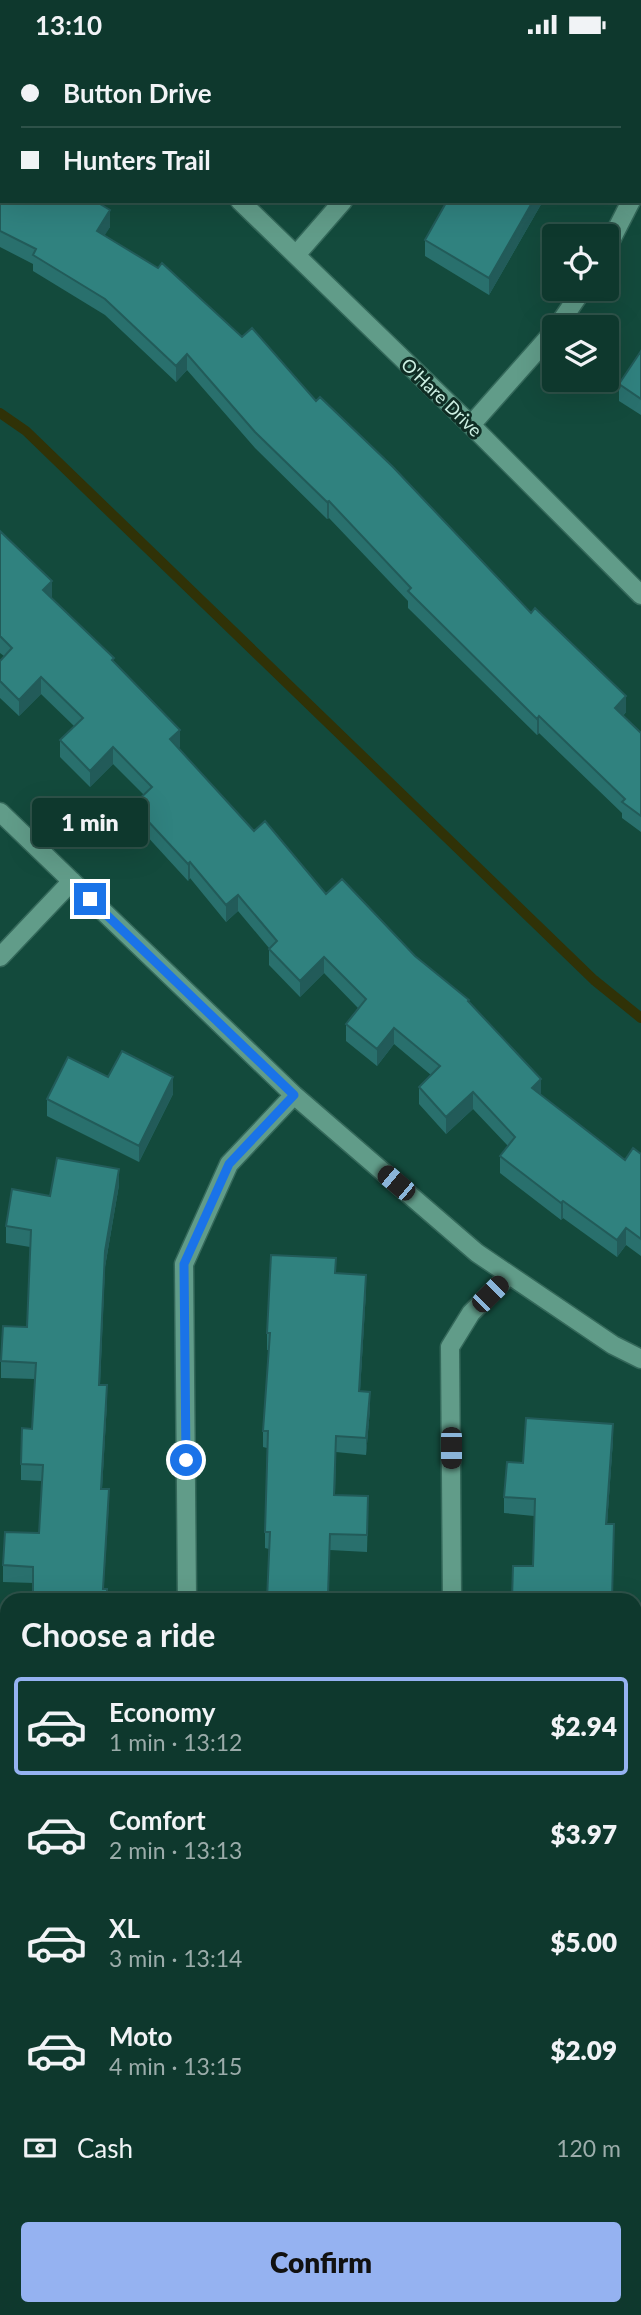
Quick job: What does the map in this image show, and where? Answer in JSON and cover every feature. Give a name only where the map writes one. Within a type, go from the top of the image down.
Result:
[{"type":"street","name":"O'Hare Drive","points":[[242,203],[471,425],[641,595]]},
{"type":"street","points":[[296,255],[341,203]]},
{"type":"street","points":[[619,225],[630,203]]},
{"type":"street","points":[[471,425],[542,345]]},
{"type":"street","points":[[0,812],[294,1095],[477,1253],[613,1345],[641,1359]]},
{"type":"street","points":[[0,957],[72,881]]},
{"type":"street","points":[[187,1593],[184,1264],[229,1164],[294,1095]]},
{"type":"street","points":[[452,1593],[450,1347],[471,1313],[509,1275]]},
{"type":"building","points":[[0,203],[98,203],[110,210],[97,231],[158,268],[162,263],[242,337],[252,328],[316,401],[320,397],[393,467],[531,613],[535,608],[626,696],[615,708],[641,733],[641,816],[622,802],[625,799],[539,716],[537,719],[408,591],[411,588],[329,501],[255,432],[187,354],[176,366],[105,299],[33,255],[36,249],[0,231]]},
{"type":"building","points":[[446,203],[532,203],[489,278],[425,240]]},
{"type":"building","points":[[641,351],[641,399],[619,384]]},
{"type":"building","points":[[0,531],[52,581],[43,590],[114,658],[112,660],[180,730],[170,739],[254,831],[265,821],[326,894],[342,879],[415,956],[469,1000],[541,1079],[532,1088],[625,1160],[633,1148],[641,1154],[641,1239],[626,1228],[617,1240],[563,1201],[561,1203],[500,1156],[515,1137],[473,1092],[446,1117],[419,1087],[440,1066],[394,1028],[377,1049],[346,1024],[366,999],[324,957],[300,981],[269,949],[277,941],[238,895],[226,905],[190,862],[188,864],[133,805],[152,787],[113,747],[90,771],[60,740],[83,718],[41,677],[19,700],[0,681],[0,661],[12,648],[0,636]]},
{"type":"building","points":[[122,1051],[173,1077],[139,1146],[47,1099],[68,1057],[108,1077]]},
{"type":"building","points":[[57,1158],[119,1169],[105,1251],[99,1385],[107,1385],[101,1489],[109,1489],[103,1589],[107,1589],[107,1593],[33,1593],[33,1567],[3,1565],[5,1532],[39,1533],[43,1465],[21,1464],[22,1428],[32,1429],[36,1363],[1,1361],[3,1326],[27,1327],[31,1230],[6,1226],[12,1189],[50,1196]]},
{"type":"building","points":[[271,1255],[336,1258],[335,1273],[366,1275],[359,1391],[370,1392],[366,1438],[336,1436],[334,1495],[368,1496],[367,1535],[330,1534],[328,1593],[267,1593],[270,1532],[265,1532],[268,1431],[263,1431],[270,1333],[267,1333]]},
{"type":"building","points":[[526,1418],[613,1424],[606,1524],[614,1524],[612,1593],[512,1593],[513,1566],[533,1566],[535,1499],[504,1497],[507,1462],[523,1463]]},
{"type":"waterway","points":[[0,413],[26,431],[594,980],[641,1018]]},
{"type":"route","points":[[90,899],[294,1095],[229,1164],[184,1264],[186,1460]]}]
